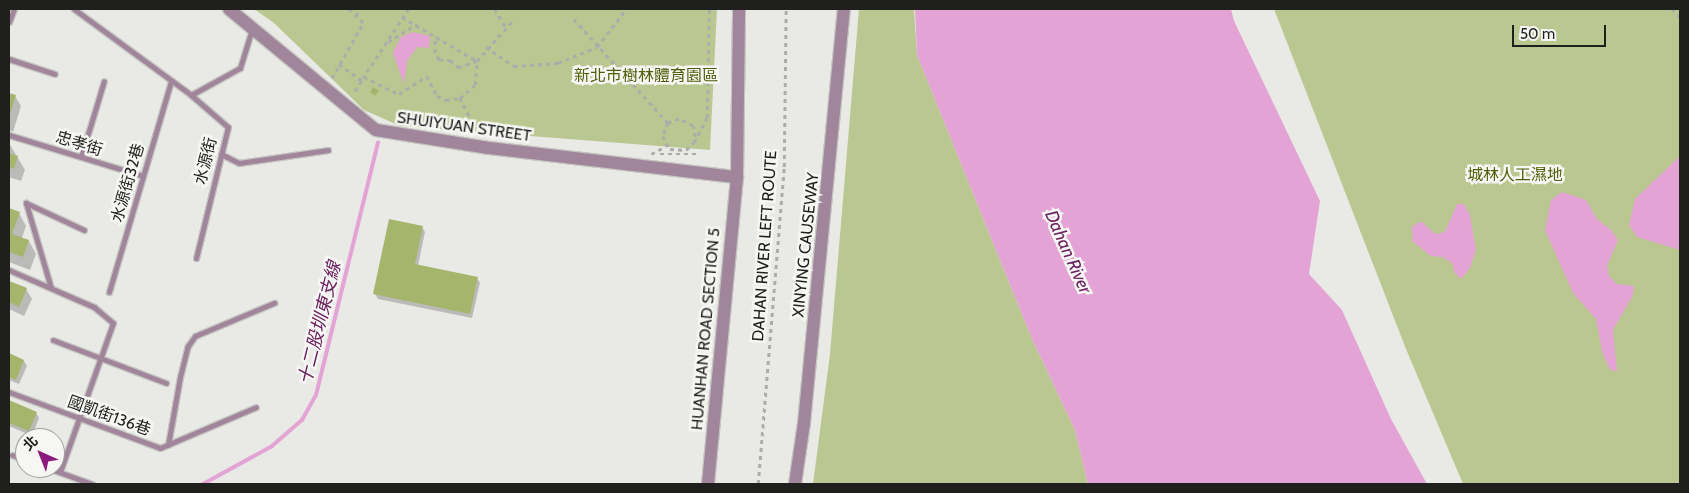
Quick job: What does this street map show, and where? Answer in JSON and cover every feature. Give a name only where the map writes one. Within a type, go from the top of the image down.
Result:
[{"type":"street","name":"SHUIYUAN STREET","points":[[229,9],[376,130],[489,148],[737,177]]},
{"type":"street","name":"HUANHAN ROAD SECTION 5","points":[[708,484],[737,177],[739,9]]},
{"type":"street","name":"XINYING CAUSEWAY","points":[[795,484],[804,422],[844,9]]},
{"type":"lane","points":[[9,22],[14,9]]},
{"type":"lane","points":[[74,9],[191,95],[240,68],[253,27]]},
{"type":"lane","points":[[9,58],[55,74]]},
{"type":"lane","points":[[81,157],[104,81]]},
{"type":"lane","name":"水源街32巷","points":[[109,292],[171,81]]},
{"type":"lane","name":"水源街","points":[[191,95],[228,127],[196,258]]},
{"type":"lane","name":"忠孝街","points":[[9,135],[143,176]]},
{"type":"lane","points":[[221,154],[239,163],[328,150]]},
{"type":"lane","points":[[51,288],[26,203],[84,230]]},
{"type":"lane","points":[[9,270],[94,307],[113,323],[65,457]]},
{"type":"lane","points":[[168,444],[182,369],[188,346],[195,336],[274,303]]},
{"type":"lane","points":[[53,340],[166,384]]},
{"type":"lane","name":"國凱街136巷","points":[[9,392],[160,448],[256,407]]},
{"type":"lane","points":[[65,474],[92,484]]},
{"type":"path","points":[[325,89],[363,23],[349,9]]},
{"type":"path","points":[[356,16],[359,9]]},
{"type":"path","points":[[355,90],[409,9]]},
{"type":"path","points":[[495,9],[506,27]]},
{"type":"path","points":[[486,47],[514,66],[558,64],[597,46],[626,9]]},
{"type":"path","points":[[668,123],[662,136],[666,146],[681,152],[691,146],[706,118],[709,9]]},
{"type":"path","name":"DAHAN RIVER LEFT ROUTE","points":[[758,484],[784,166],[786,9]]},
{"type":"path","points":[[1672,9],[1680,17]]},
{"type":"path","points":[[402,17],[418,24],[477,61]]},
{"type":"path","points":[[574,18],[597,46],[668,123]]},
{"type":"path","points":[[364,77],[399,94],[427,76],[437,96],[446,100],[460,98],[475,85],[477,61],[486,47],[514,19]]},
{"type":"path","points":[[386,43],[418,24]]},
{"type":"path","points":[[435,36],[435,53],[439,60],[451,61],[459,68],[477,61]]},
{"type":"path","points":[[339,64],[362,81]]},
{"type":"path","points":[[460,98],[470,118]]},
{"type":"path","points":[[668,123],[684,120],[693,126],[696,137]]},
{"type":"path","points":[[652,154],[666,146]]},
{"type":"green space","name":"新北市樹林體育園區","points":[[254,9],[717,9],[710,150],[400,126],[364,110],[274,23]]},
{"type":"green space","points":[[859,9],[914,9],[917,55],[1032,339],[1075,430],[1088,484],[813,484],[830,354]]},
{"type":"green space","name":"城林人工濕地","points":[[1274,9],[1680,9],[1680,484],[1463,484],[1406,349]]},
{"type":"water","name":"Dahan River","points":[[915,9],[1231,9],[1234,21],[1320,201],[1309,274],[1342,310],[1391,419],[1427,484],[1088,484],[1075,430],[1032,339],[917,55]]},
{"type":"water","points":[[413,32],[430,36],[429,48],[417,47],[407,61],[404,84],[393,53],[401,37]]},
{"type":"water","points":[[1680,156],[1680,250],[1637,237],[1629,225],[1635,199]]},
{"type":"water","points":[[1562,192],[1586,200],[1597,219],[1611,230],[1618,240],[1607,266],[1609,276],[1617,284],[1634,286],[1633,295],[1613,330],[1617,371],[1612,371],[1608,366],[1602,351],[1596,319],[1573,293],[1545,230],[1551,200]]},
{"type":"water","points":[[1457,204],[1464,204],[1470,215],[1476,250],[1470,268],[1461,279],[1454,272],[1453,264],[1443,257],[1431,256],[1413,242],[1412,227],[1421,221],[1435,234],[1445,232]]},
{"type":"building","points":[[373,87],[379,91],[375,96],[370,92]]},
{"type":"building","points":[[9,93],[16,95],[9,117]]},
{"type":"building","points":[[9,153],[18,156],[14,169],[9,167]]},
{"type":"building","points":[[9,208],[20,212],[12,234],[29,240],[23,257],[9,252]]},
{"type":"building","points":[[389,219],[423,226],[415,264],[478,277],[470,314],[373,294]]},
{"type":"building","points":[[9,281],[27,288],[19,307],[9,302]]},
{"type":"building","points":[[9,353],[24,360],[16,380],[9,377]]},
{"type":"building","points":[[9,400],[37,412],[30,428],[22,428],[9,423]]},
{"type":"waterway","name":"十二股圳東支線","points":[[203,484],[272,446],[302,420],[316,395],[378,143]]}]
